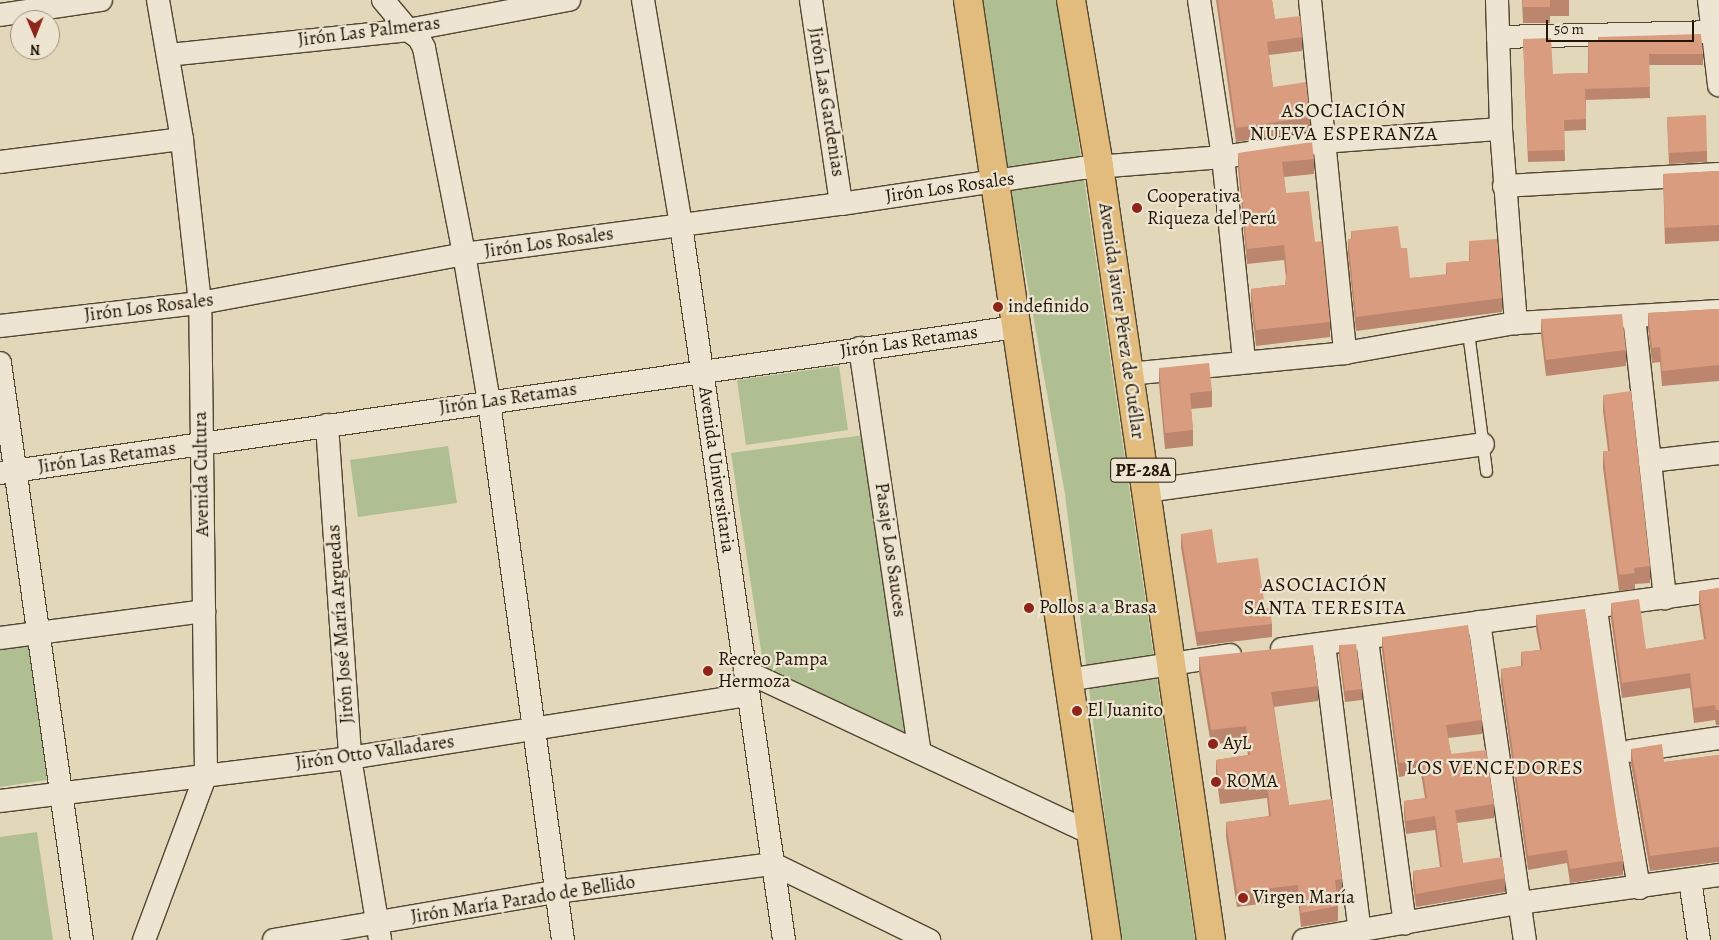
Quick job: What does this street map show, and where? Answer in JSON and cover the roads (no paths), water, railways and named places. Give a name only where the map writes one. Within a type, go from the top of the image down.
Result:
[{"type":"highway","points":[[968,0],[1088,832],[1107,940]]},
{"type":"highway","name":"Avenida Javier Pérez de Cuéllar","points":[[1071,0],[1099,166],[1211,940]]},
{"type":"street","points":[[0,15],[101,0]]},
{"type":"street","name":"Avenida Cultura","points":[[144,940],[206,774],[200,303],[182,139],[158,0]]},
{"type":"street","points":[[383,0],[408,30],[419,38],[424,48],[464,254],[489,402],[536,730],[563,940]]},
{"type":"street","name":"Jirón Las Palmeras","points":[[168,55],[408,30],[569,0]]},
{"type":"street","name":"Avenida Universitaria","points":[[644,0],[681,225],[784,940]]},
{"type":"street","name":"Jirón Las Gardenias","points":[[811,0],[842,204]]},
{"type":"street","points":[[1199,0],[1223,157],[1244,361]]},
{"type":"street","points":[[1310,0],[1322,142],[1345,354]]},
{"type":"street","points":[[1497,0],[1500,129],[1516,323]]},
{"type":"street","points":[[1709,0],[1719,84]]},
{"type":"street","points":[[1498,37],[1712,32]]},
{"type":"street","name":"Jirón Los Rosales","points":[[0,326],[200,303],[464,254],[842,204],[1099,166],[1223,157],[1322,142],[1500,129]]},
{"type":"street","points":[[0,162],[182,139]]},
{"type":"street","points":[[1504,186],[1719,174]]},
{"type":"street","points":[[1128,374],[1244,361],[1345,354],[1516,323],[1719,311]]},
{"type":"street","points":[[1634,317],[1665,598]]},
{"type":"street","name":"Jirón Las Retamas","points":[[8,472],[1016,326]]},
{"type":"street","name":"Pasaje Los Sauces","points":[[860,348],[920,752]]},
{"type":"street","points":[[0,363],[8,472],[38,632],[82,940]]},
{"type":"street","name":"Jirón José María Arguedas","points":[[328,426],[350,758],[378,932]]},
{"type":"street","points":[[1146,491],[1483,444]]},
{"type":"street","points":[[1650,460],[1719,453]]},
{"type":"street","points":[[1067,680],[1171,662],[1367,640],[1479,622],[1596,608],[1719,590]]},
{"type":"street","points":[[1596,608],[1616,753],[1639,888]]},
{"type":"street","points":[[0,638],[204,611]]},
{"type":"street","points":[[1479,622],[1525,940]]},
{"type":"street","points":[[1367,640],[1404,923]]},
{"type":"street","points":[[1324,644],[1371,933]]},
{"type":"street","points":[[745,672],[1088,832]]},
{"type":"street","name":"Jirón Otto Valladares","points":[[0,801],[206,774],[350,758],[748,695]]},
{"type":"street","points":[[1616,753],[1719,738]]},
{"type":"street","points":[[773,864],[929,940]]},
{"type":"street","name":"Jirón María Parado de Bellido","points":[[274,940],[378,932],[556,892],[773,864]]},
{"type":"street","points":[[1304,940],[1371,933],[1404,923],[1520,903],[1719,876]]},
{"type":"street","points":[[1690,880],[1699,940]]},
{"type":"lane","points":[[1468,332],[1486,471]]},
{"type":"place","name":"Cooperativa Riqueza del Perú","points":[[1137,208]]},
{"type":"place","name":"indefinido","points":[[998,307]]},
{"type":"place","name":"Pollos a a Brasa","points":[[1029,608]]},
{"type":"place","name":"Recreo Pampa Hermoza","points":[[708,671]]},
{"type":"place","name":"El Juanito","points":[[1077,711]]},
{"type":"place","name":"AyL","points":[[1213,744]]},
{"type":"place","name":"ROMA","points":[[1216,782]]},
{"type":"place","name":"Virgen María","points":[[1243,898]]},
{"type":"district","name":"ASOCIACIÓN NUEVA ESPERANZA","points":[[1344,122]]},
{"type":"district","name":"ASOCIACIÓN SANTA TERESITA","points":[[1325,596]]},
{"type":"district","name":"LOS VENCEDORES","points":[[1495,767]]}]
